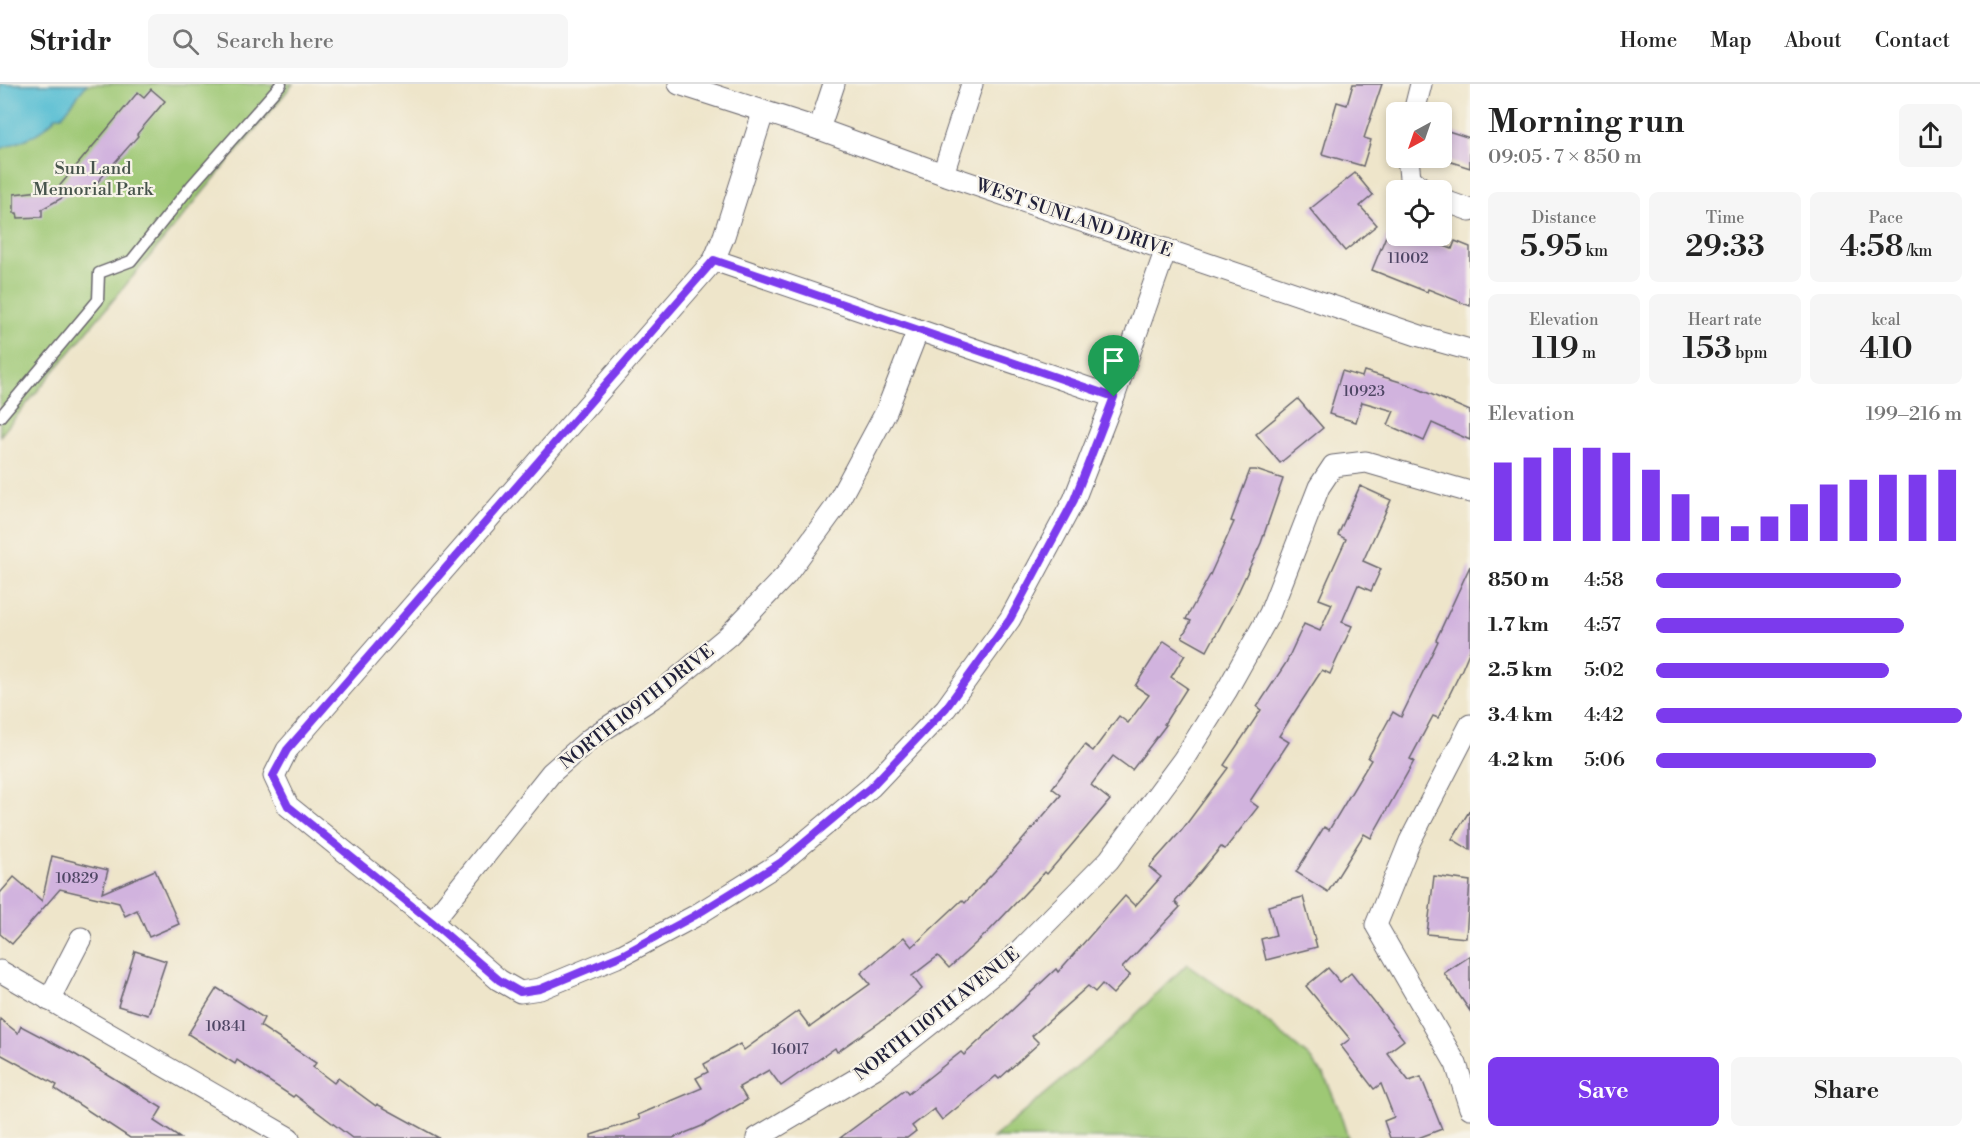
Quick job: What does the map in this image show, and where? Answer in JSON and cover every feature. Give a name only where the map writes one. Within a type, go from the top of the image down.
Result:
[{"type":"street","points":[[819,129],[834,84]]},
{"type":"street","points":[[942,174],[972,84]]},
{"type":"street","points":[[1416,102],[1421,84]]},
{"type":"street","name":"WEST SUNLAND DRIVE","points":[[692,86],[763,113],[819,129],[942,174],[1420,336],[1470,350]]},
{"type":"street","points":[[763,113],[724,236],[714,260],[287,750],[273,776],[288,806],[432,922],[499,980],[520,992],[540,989],[622,955],[694,916],[780,863],[871,787],[946,708],[1010,619],[1074,500],[1114,397],[1166,249]]},
{"type":"street","points":[[1452,204],[1470,210]]},
{"type":"street","points":[[714,260],[1114,397]]},
{"type":"street","name":"NORTH 109TH DRIVE","points":[[432,922],[551,773],[591,738],[657,695],[728,636],[786,575],[834,508],[880,422],[918,330]]},
{"type":"street","name":"NORTH 110TH AVENUE","points":[[757,1138],[874,1068],[988,979],[1006,964],[1109,860],[1183,760],[1227,690],[1270,613],[1319,487],[1333,466],[1366,462],[1470,492]]},
{"type":"street","points":[[1470,725],[1410,840],[1376,925],[1456,1064],[1470,1108]]},
{"type":"street","points":[[50,1000],[81,938]]},
{"type":"street","points":[[0,971],[289,1138]]},
{"type":"lane","points":[[0,417],[98,300],[99,273],[131,261],[191,186],[281,84]]},
{"type":"green space","name":"Sun Land Memorial Park","points":[[0,84],[293,84],[0,436]]},
{"type":"green space","points":[[1187,964],[1259,1015],[1309,1057],[1325,1077],[1348,1138],[993,1138],[1112,1038]]},
{"type":"water","points":[[0,84],[87,84],[62,116],[56,116],[31,137],[0,149]]},
{"type":"building","points":[[1353,84],[1382,84],[1364,138],[1371,140],[1363,166],[1322,154],[1337,102],[1347,105]]},
{"type":"building","points":[[151,89],[165,101],[137,134],[138,136],[86,195],[78,189],[42,209],[42,217],[18,218],[17,213],[14,213],[14,194],[57,189],[138,92],[144,97]]},
{"type":"building","points":[[1452,132],[1470,138],[1470,168],[1452,162]]},
{"type":"building","points":[[1355,173],[1373,195],[1360,206],[1377,225],[1345,251],[1310,209]]},
{"type":"building","points":[[1386,236],[1386,246],[1444,246],[1452,249],[1455,241],[1470,247],[1470,306],[1428,289],[1427,292],[1372,270]]},
{"type":"building","points":[[1342,371],[1362,377],[1364,371],[1407,384],[1470,411],[1470,440],[1432,423],[1424,441],[1388,425],[1394,411],[1362,402],[1356,422],[1329,414]]},
{"type":"building","points":[[1298,399],[1323,428],[1280,463],[1256,434]]},
{"type":"building","points":[[1250,470],[1283,479],[1261,543],[1207,651],[1182,637],[1191,621],[1186,619],[1210,575],[1234,522],[1231,521]]},
{"type":"building","points":[[1360,486],[1391,500],[1363,561],[1381,569],[1371,591],[1358,585],[1342,622],[1352,626],[1330,674],[1322,670],[1279,736],[1289,742],[1250,801],[1258,807],[1225,849],[1221,847],[1175,902],[1180,907],[1122,968],[1130,975],[1113,994],[1102,984],[1095,992],[1088,986],[1032,1036],[1039,1043],[999,1079],[996,1076],[942,1120],[934,1109],[912,1126],[916,1131],[907,1138],[840,1138],[905,1090],[908,1094],[961,1052],[964,1055],[1056,969],[1058,972],[1125,896],[1135,906],[1161,877],[1149,867],[1182,830],[1228,768],[1224,765],[1261,710],[1257,707],[1286,663],[1304,624],[1320,631],[1332,604],[1319,599],[1346,539],[1338,535]]},
{"type":"building","points":[[1470,566],[1470,650],[1462,669],[1438,718],[1433,716],[1410,759],[1414,761],[1371,838],[1364,834],[1328,892],[1296,872],[1324,827],[1329,830],[1371,760],[1368,758],[1393,712],[1401,717],[1438,641],[1436,640]]},
{"type":"building","points":[[1164,641],[1185,655],[1171,677],[1187,688],[1164,724],[1166,725],[1132,770],[1113,756],[1091,785],[1110,800],[1047,874],[1045,872],[990,930],[949,968],[938,956],[912,976],[922,989],[893,1013],[837,1052],[835,1048],[781,1086],[769,1070],[739,1087],[747,1100],[702,1126],[673,1138],[591,1138],[591,1135],[640,1119],[638,1115],[702,1088],[696,1078],[708,1072],[704,1064],[740,1044],[744,1050],[798,1011],[810,1027],[870,984],[861,973],[904,937],[912,947],[962,900],[965,903],[1061,795],[1052,788],[1085,745],[1093,751],[1119,716],[1128,723],[1149,695],[1135,686]]},
{"type":"building","points":[[1470,810],[1470,850],[1452,839]]},
{"type":"building","points":[[52,856],[108,870],[102,893],[155,870],[179,924],[149,937],[137,910],[125,916],[119,903],[60,889],[12,944],[0,934],[0,893],[14,877],[42,901]]},
{"type":"building","points":[[1434,876],[1470,881],[1466,938],[1427,934]]},
{"type":"building","points":[[1303,897],[1317,947],[1266,960],[1261,939],[1276,935],[1268,906]]},
{"type":"building","points":[[135,951],[166,961],[148,1015],[118,1006]]},
{"type":"building","points":[[1470,956],[1470,1011],[1444,973]]},
{"type":"building","points":[[1328,968],[1340,982],[1351,973],[1404,1040],[1387,1053],[1409,1081],[1421,1077],[1442,1129],[1418,1138],[1390,1138],[1384,1121],[1394,1117],[1381,1084],[1374,1089],[1341,1046],[1350,1039],[1306,986]]},
{"type":"building","points":[[217,988],[264,1018],[260,1026],[316,1063],[313,1067],[334,1083],[338,1078],[376,1106],[377,1104],[439,1138],[352,1138],[295,1095],[293,1097],[237,1060],[235,1064],[188,1034]]},
{"type":"building","points":[[0,1019],[18,1033],[21,1026],[76,1055],[162,1108],[154,1121],[180,1138],[130,1138],[55,1089],[57,1085],[0,1054]]},
{"type":"route","points":[[714,260],[1114,397],[1074,500],[1010,619],[946,708],[871,787],[780,863],[694,916],[622,955],[540,989],[520,992],[499,980],[432,922],[288,806],[273,776],[287,750],[714,260]]}]
